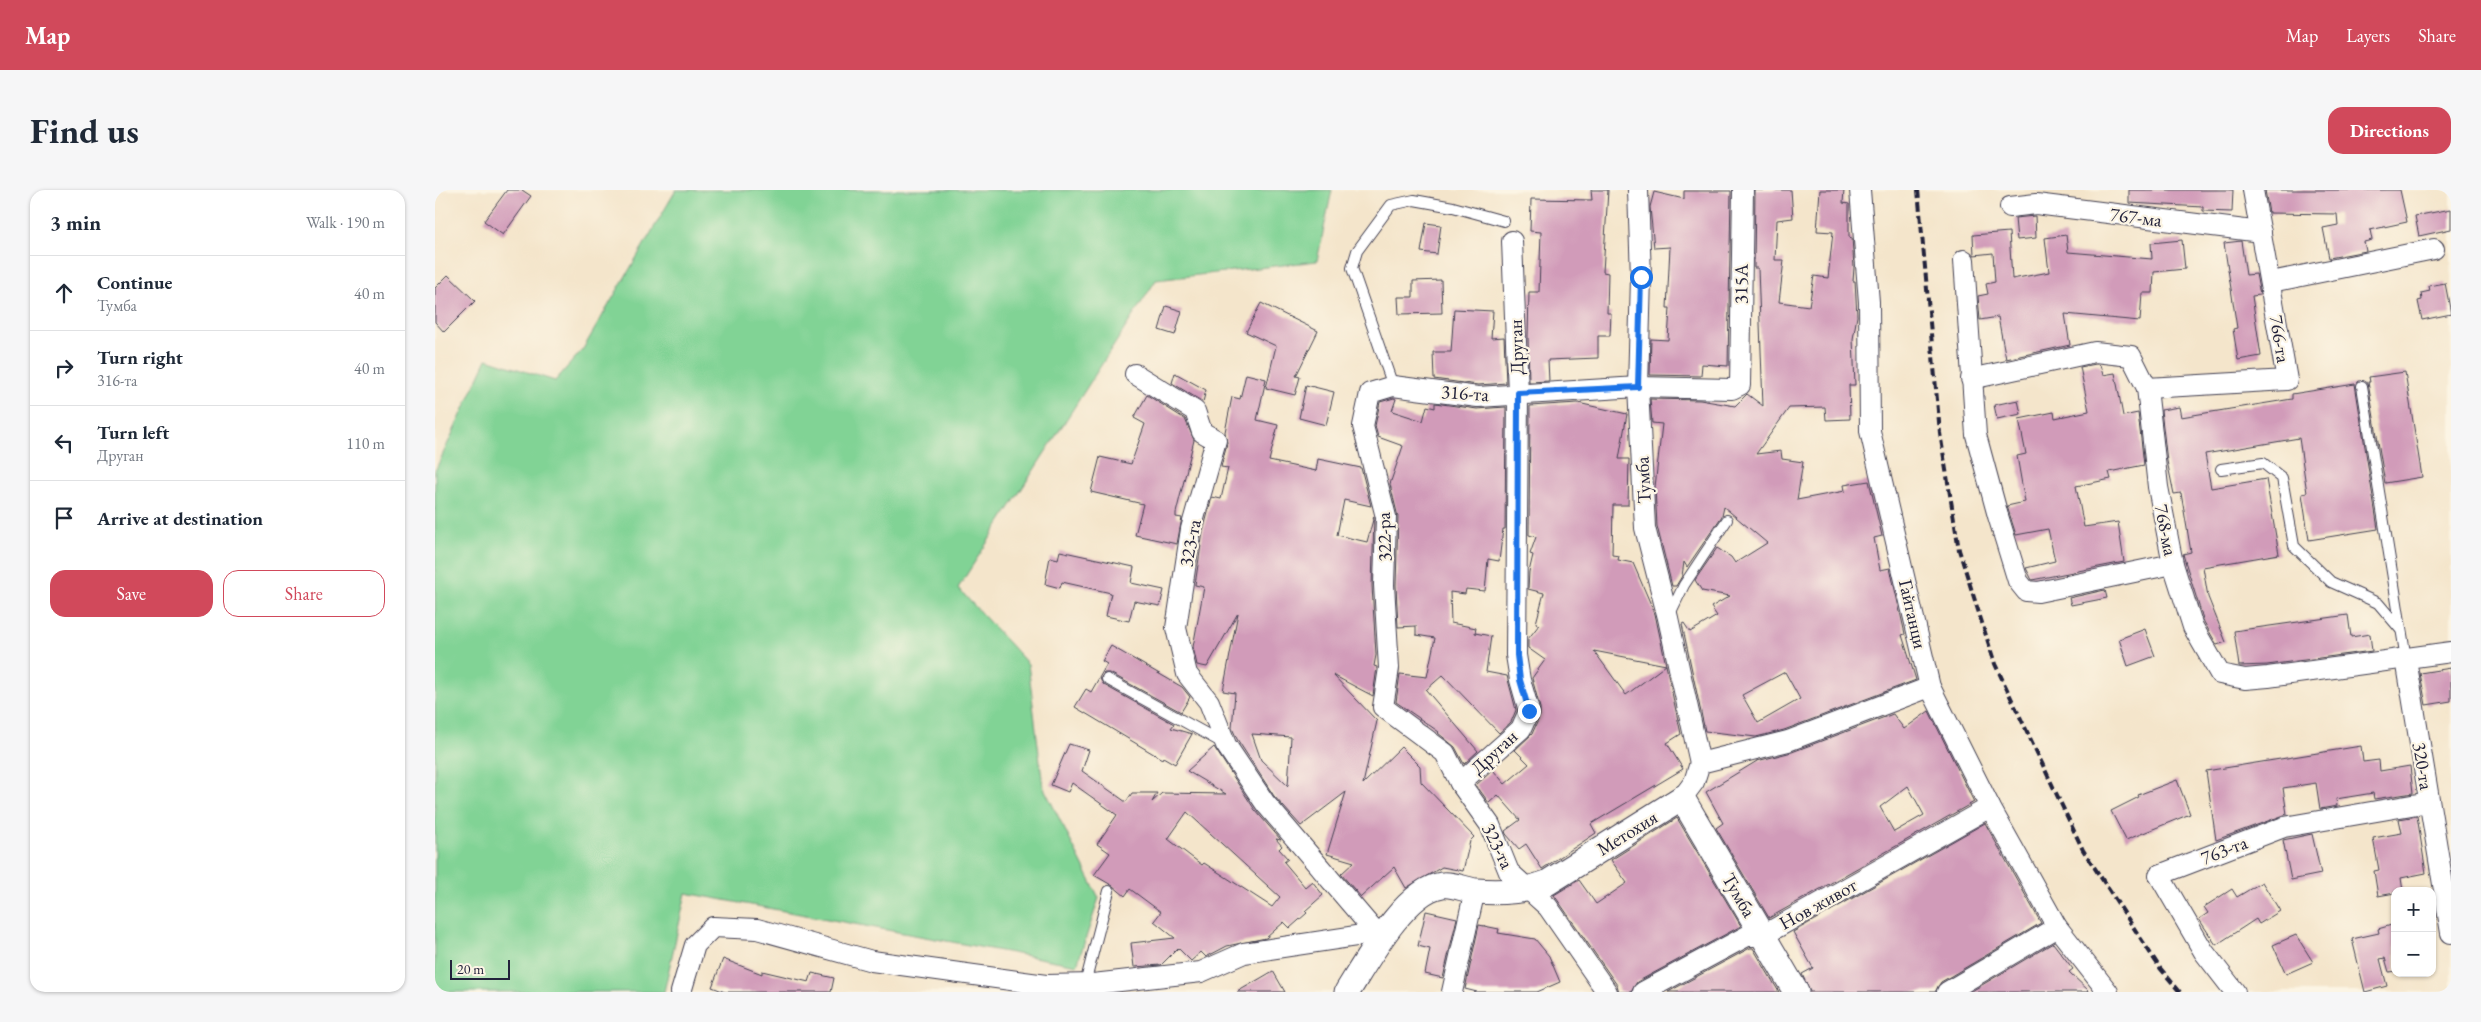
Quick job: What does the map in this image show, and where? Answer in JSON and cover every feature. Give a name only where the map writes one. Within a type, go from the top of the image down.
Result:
[{"type":"street","name":"Тумба","points":[[1638,190],[1641,277],[1638,387],[1645,528],[1668,618],[1700,763]]},
{"type":"street","name":"315А","points":[[1741,378],[1740,300],[1743,190]]},
{"type":"street","name":"Гайтанци","points":[[1860,190],[1869,302],[1870,431],[1931,687],[1990,807],[2057,927],[2107,992]]},
{"type":"street","name":"766-та","points":[[2147,388],[2287,380],[2271,282],[2253,190]]},
{"type":"street","name":"767-ма","points":[[2010,207],[2037,204],[2261,232]]},
{"type":"street","name":"Друган","points":[[1460,784],[1521,729],[1529,711],[1520,680],[1517,655],[1518,393],[1512,241]]},
{"type":"street","points":[[2271,282],[2434,249]]},
{"type":"street","points":[[1964,260],[1971,379],[1977,435],[1998,516],[2018,581],[2026,591],[2038,592],[2173,564]]},
{"type":"street","name":"768-ма","points":[[1971,379],[2095,352],[2131,356],[2147,388],[2158,487],[2173,564],[2193,627],[2220,674],[2245,679],[2451,652]]},
{"type":"street","name":"323-та","points":[[1135,374],[1195,411],[1202,432],[1216,440],[1191,529],[1176,628],[1187,674],[1209,702],[1226,745],[1265,803],[1378,936]]},
{"type":"street","name":"316-та","points":[[1393,386],[1478,397],[1638,387],[1732,389],[1740,385],[1741,378]]},
{"type":"street","name":"322-ра","points":[[1383,708],[1389,668],[1384,585],[1387,517],[1363,426],[1370,393],[1393,386]]},
{"type":"street","name":"320-та","points":[[2406,659],[2451,933]]},
{"type":"street","points":[[1700,763],[1787,741],[1931,687]]},
{"type":"street","name":"323-та","points":[[1383,708],[1445,753],[1460,784],[1490,825],[1509,872],[1527,891],[1548,906],[1607,992]]},
{"type":"street","name":"Метохия","points":[[1347,992],[1378,936],[1414,898],[1428,889],[1443,884],[1475,890],[1527,891],[1547,883],[1682,798],[1694,782],[1700,763]]},
{"type":"street","name":"Тумба","points":[[1682,798],[1796,992]]},
{"type":"street","name":"763-та","points":[[2235,992],[2204,952],[2159,875],[2284,827],[2429,802]]},
{"type":"street","name":"Нов живот","points":[[1643,992],[1747,936],[1762,936],[1990,807]]},
{"type":"street","points":[[1452,992],[1475,890]]},
{"type":"street","points":[[681,992],[695,945],[713,927],[757,929],[872,961],[1046,985],[1090,986],[1201,972],[1244,953],[1378,936]]},
{"type":"street","points":[[1947,992],[2057,927]]},
{"type":"lane","points":[[1393,386],[1352,268],[1357,251],[1391,204],[1414,200],[1453,207],[1504,221]]},
{"type":"lane","points":[[2363,386],[2406,659]]},
{"type":"lane","points":[[2221,469],[2263,463],[2282,478],[2294,546],[2331,582],[2378,604],[2401,631]]},
{"type":"lane","points":[[1668,618],[1683,585],[1727,520]]},
{"type":"lane","name":"323-та","points":[[1107,679],[1226,745]]},
{"type":"lane","points":[[1090,986],[1109,891]]},
{"type":"green space","points":[[676,190],[1332,190],[1317,261],[1156,280],[958,588],[1028,664],[1043,786],[1099,898],[1077,965],[686,893],[664,992],[435,992],[435,471],[487,359],[555,381],[583,349]]},
{"type":"building","points":[[507,190],[522,190],[531,196],[503,235],[484,221]]},
{"type":"building","points":[[1591,190],[1608,190],[1603,272],[1608,273],[1607,313],[1611,313],[1610,336],[1598,336],[1598,358],[1548,360],[1549,381],[1529,382],[1529,292],[1539,292],[1541,232],[1530,231],[1531,199],[1592,200]]},
{"type":"building","points":[[1755,190],[1791,190],[1793,218],[1777,220],[1775,260],[1784,260],[1779,302],[1809,306],[1814,276],[1828,278],[1833,232],[1817,231],[1820,190],[1844,190],[1843,203],[1849,204],[1849,237],[1852,238],[1853,281],[1855,281],[1857,316],[1853,339],[1855,385],[1849,385],[1850,419],[1826,420],[1825,407],[1789,408],[1756,454],[1781,451],[1782,459],[1803,462],[1797,500],[1845,491],[1844,485],[1869,481],[1882,536],[1874,538],[1880,570],[1890,568],[1905,634],[1902,635],[1916,680],[1784,730],[1756,737],[1705,731],[1682,624],[1684,623],[1690,632],[1717,616],[1711,607],[1730,596],[1702,591],[1695,580],[1717,548],[1731,557],[1735,563],[1767,543],[1724,507],[1722,516],[1687,567],[1684,562],[1682,576],[1676,586],[1672,586],[1657,526],[1655,487],[1662,424],[1652,423],[1650,399],[1700,400],[1735,406],[1747,394],[1763,406],[1758,268],[1754,268]],"holes":[[[1785,672],[1800,699],[1758,723],[1742,695]]]},
{"type":"building","points":[[2129,190],[2233,190],[2232,212],[2203,211],[2203,207],[2129,203]]},
{"type":"building","points":[[2265,190],[2400,190],[2407,222],[2370,230],[2372,240],[2364,242],[2366,251],[2329,258],[2323,228],[2338,225],[2337,214],[2269,213]]},
{"type":"building","points":[[1684,191],[1731,191],[1728,366],[1702,364],[1701,376],[1650,375],[1651,339],[1668,340],[1670,308],[1667,308],[1670,247],[1654,248],[1650,207],[1654,192],[1684,199]]},
{"type":"building","points":[[2451,209],[2451,229],[2419,236],[2415,216]]},
{"type":"building","points":[[2035,216],[2036,238],[2017,240],[2015,218]]},
{"type":"building","points":[[1426,223],[1441,225],[1437,254],[1421,252]]},
{"type":"building","points":[[2009,232],[2012,279],[2049,272],[2045,238],[2066,235],[2068,252],[2152,259],[2151,243],[2182,240],[2185,269],[2154,272],[2153,293],[2142,293],[2140,321],[2065,314],[2070,345],[2006,359],[1998,317],[1980,320],[1978,296],[1988,294],[1986,284],[1995,282],[1993,253],[1974,255],[1973,235]]},
{"type":"building","points":[[2241,241],[2246,275],[2256,274],[2260,295],[2252,296],[2261,356],[2238,360],[2233,329],[2237,328],[2224,243]]},
{"type":"building","points":[[448,275],[475,301],[444,332],[435,322],[435,288]]},
{"type":"building","points":[[1441,280],[1442,313],[1399,314],[1398,297],[1413,297],[1413,281]]},
{"type":"building","points":[[2445,283],[2451,314],[2422,320],[2418,301],[2422,300],[2421,293],[2430,291],[2429,286]]},
{"type":"building","points":[[1261,303],[1318,331],[1296,376],[1300,377],[1295,395],[1266,388],[1276,346],[1246,332]]},
{"type":"building","points":[[1166,306],[1182,311],[1175,335],[1159,330]]},
{"type":"building","points":[[1454,309],[1493,311],[1491,338],[1504,337],[1506,383],[1478,385],[1434,379],[1433,352],[1451,352]]},
{"type":"building","points":[[2100,365],[2103,375],[2115,373],[2123,416],[2138,413],[2144,465],[2109,472],[2111,479],[2076,486],[2084,527],[2118,522],[2124,562],[2032,580],[2026,568],[2055,561],[2048,529],[2016,535],[2007,506],[2025,502],[2017,456],[2026,454],[2019,419],[2054,412],[2055,418],[2089,411],[2080,367]]},
{"type":"building","points":[[2405,372],[2422,477],[2385,483],[2368,382],[2370,382],[2369,377]]},
{"type":"building","points":[[1175,373],[1206,390],[1203,402],[1172,383]]},
{"type":"building","points":[[1246,374],[1266,379],[1257,420],[1278,425],[1269,461],[1316,471],[1318,459],[1361,468],[1371,506],[1344,500],[1337,535],[1367,542],[1374,516],[1372,586],[1376,655],[1374,666],[1377,667],[1373,696],[1333,675],[1377,721],[1363,784],[1401,747],[1420,766],[1421,782],[1474,837],[1470,841],[1463,871],[1442,867],[1406,888],[1394,867],[1361,897],[1341,874],[1354,862],[1327,854],[1346,792],[1301,826],[1274,796],[1237,739],[1232,728],[1235,693],[1223,691],[1238,613],[1207,667],[1197,665],[1193,647],[1204,587],[1195,585],[1203,532],[1212,497],[1221,499],[1228,468],[1221,467],[1227,443],[1225,432],[1232,397],[1240,399]],"holes":[[[1252,734],[1291,737],[1288,786],[1261,760]]]},
{"type":"building","points":[[2355,384],[2378,529],[2309,540],[2302,494],[2307,493],[2299,438],[2205,454],[2211,488],[2266,479],[2279,554],[2203,567],[2208,597],[2226,642],[2217,645],[2204,622],[2183,554],[2191,552],[2181,493],[2174,494],[2167,461],[2161,410],[2179,407],[2181,417],[2292,399],[2292,394]]},
{"type":"building","points":[[1306,385],[1334,392],[1326,425],[1299,418]]},
{"type":"building","points":[[1147,395],[1185,419],[1194,440],[1176,513],[1176,517],[1182,518],[1177,544],[1135,535],[1143,504],[1091,492],[1100,457],[1131,464],[1145,424],[1134,418]]},
{"type":"building","points":[[1396,399],[1392,411],[1423,421],[1427,406],[1435,408],[1435,403],[1477,409],[1506,407],[1505,529],[1503,529],[1499,561],[1488,559],[1485,591],[1466,589],[1465,594],[1450,592],[1451,623],[1476,628],[1475,633],[1491,636],[1486,672],[1507,676],[1516,710],[1511,722],[1499,733],[1443,675],[1426,690],[1478,751],[1464,764],[1455,747],[1439,732],[1396,702],[1400,674],[1427,677],[1435,638],[1416,635],[1416,626],[1398,627],[1396,585],[1398,517],[1390,484],[1403,446],[1378,437],[1375,426],[1380,402]]},
{"type":"building","points":[[2018,400],[2021,414],[1997,419],[1994,405]]},
{"type":"building","points":[[1578,403],[1627,414],[1619,459],[1629,459],[1628,505],[1613,505],[1612,555],[1619,556],[1618,560],[1633,563],[1655,614],[1681,734],[1667,743],[1683,769],[1591,824],[1596,833],[1542,869],[1526,844],[1519,849],[1506,834],[1505,831],[1520,820],[1498,795],[1489,803],[1476,785],[1493,770],[1505,784],[1529,764],[1515,750],[1532,734],[1540,716],[1540,708],[1532,678],[1545,660],[1528,648],[1528,639],[1539,625],[1536,623],[1544,593],[1528,589],[1533,555],[1530,554],[1536,537],[1529,535],[1530,406]],"holes":[[[1594,651],[1666,665],[1626,695]]]},
{"type":"building","points":[[1060,551],[1134,567],[1131,583],[1164,590],[1160,606],[1134,601],[1129,621],[1106,616],[1111,593],[1062,582],[1060,588],[1045,584],[1050,557],[1058,559]]},
{"type":"building","points":[[2105,590],[2107,598],[2071,605],[2069,598]]},
{"type":"building","points":[[2348,615],[2351,637],[2370,634],[2372,651],[2267,665],[2239,666],[2234,631]]},
{"type":"building","points":[[2145,629],[2155,656],[2128,666],[2119,639]]},
{"type":"building","points":[[1111,646],[1182,687],[1190,697],[1181,712],[1110,673],[1104,673],[1100,679],[1104,685],[1174,724],[1171,728],[1192,734],[1175,764],[1163,757],[1162,759],[1075,707],[1086,689],[1091,692],[1107,664],[1102,661]]},
{"type":"building","points":[[2451,668],[2451,701],[2426,705],[2420,673]]},
{"type":"building","points":[[1929,711],[1974,802],[1769,918],[1716,828],[1723,823],[1706,792],[1757,761],[1792,752],[1893,714],[1904,729]],"holes":[[[1908,786],[1924,815],[1894,832],[1880,807]]]},
{"type":"building","points":[[1069,744],[1089,750],[1082,771],[1126,802],[1132,793],[1157,793],[1152,802],[1162,793],[1226,794],[1187,771],[1214,747],[1255,810],[1281,840],[1276,839],[1282,846],[1279,849],[1288,859],[1284,862],[1305,887],[1312,881],[1323,895],[1290,928],[1284,922],[1266,938],[1227,946],[1206,957],[1201,952],[1191,961],[1178,948],[1161,965],[1134,967],[1131,943],[1175,938],[1154,921],[1161,912],[1130,889],[1125,896],[1113,886],[1094,875],[1110,853],[1097,844],[1117,815],[1072,783],[1068,792],[1051,785]],"holes":[[[1187,812],[1280,897],[1272,907],[1204,863],[1202,865],[1168,839]]]},
{"type":"building","points":[[2361,746],[2363,762],[2379,760],[2380,771],[2410,766],[2413,793],[2374,799],[2373,793],[2336,799],[2337,806],[2320,809],[2316,783],[2283,788],[2287,814],[2216,840],[2206,771]]},
{"type":"building","points":[[2177,780],[2190,814],[2126,840],[2111,811],[2139,797],[2138,795]]},
{"type":"building","points":[[2417,816],[2426,873],[2401,878],[2402,887],[2391,887],[2391,894],[2378,896],[2374,871],[2379,870],[2373,838],[2402,833],[2399,819]]},
{"type":"building","points":[[1677,818],[1741,926],[1637,982],[1631,992],[1619,992],[1617,985],[1554,895],[1579,880],[1596,904],[1627,883],[1611,860]]},
{"type":"building","points":[[1985,823],[2041,923],[1941,982],[1935,992],[1810,992],[1802,974],[1813,968],[1793,932]]},
{"type":"building","points":[[2312,834],[2321,874],[2291,880],[2283,840]]},
{"type":"building","points":[[2262,882],[2280,911],[2259,924],[2256,919],[2216,945],[2199,919],[2208,913],[2204,907],[2232,889],[2237,897]]},
{"type":"building","points":[[1426,911],[1457,918],[1443,978],[1425,974],[1430,949],[1418,946]]},
{"type":"building","points":[[1479,925],[1499,929],[1498,933],[1535,939],[1549,956],[1560,982],[1537,992],[1477,992],[1465,989]]},
{"type":"building","points":[[2391,925],[2391,972],[2389,972],[2385,958],[2380,959],[2387,986],[2365,992],[2352,939],[2379,933],[2378,929]]},
{"type":"building","points":[[2296,935],[2313,962],[2286,974],[2273,945]]},
{"type":"building","points":[[2053,943],[2073,969],[2069,972],[2090,992],[1970,992]]},
{"type":"building","points":[[1753,948],[1779,992],[1668,992]]},
{"type":"building","points":[[723,959],[762,974],[762,971],[809,982],[812,973],[834,978],[831,992],[725,992],[712,987]]},
{"type":"building","points":[[1273,971],[1285,992],[1237,992]]},
{"type":"railway","points":[[1918,190],[1940,433],[1959,550],[1995,664],[2083,850],[2160,968],[2180,992]]},
{"type":"route","points":[[1529,711],[1520,680],[1517,655],[1518,393],[1638,387],[1641,277]]}]
